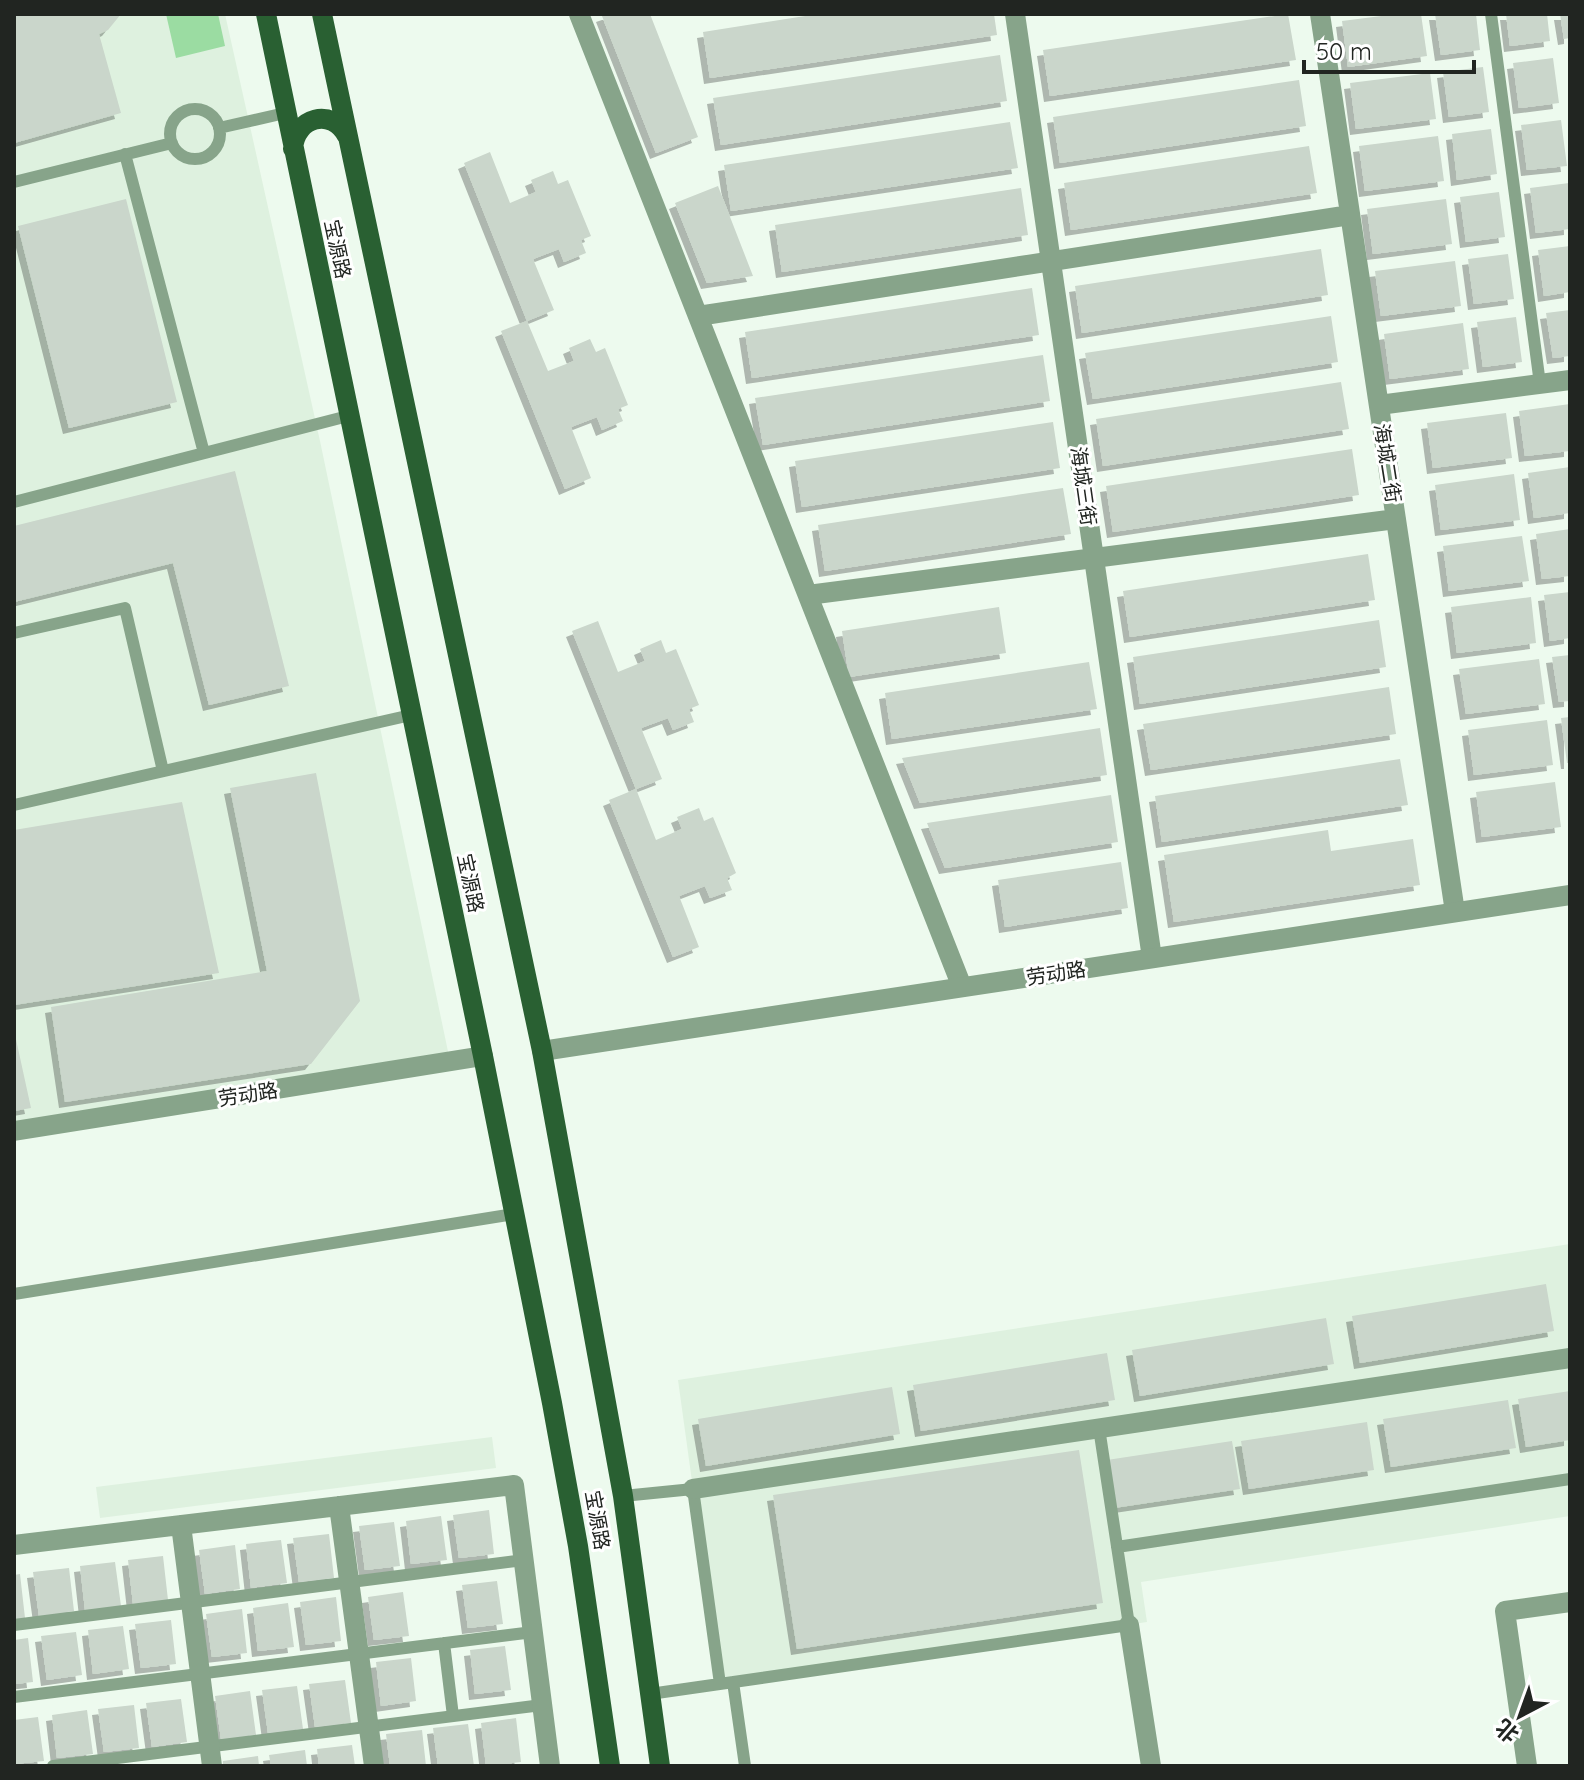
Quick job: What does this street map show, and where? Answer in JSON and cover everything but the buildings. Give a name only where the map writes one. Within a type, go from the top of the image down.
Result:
[{"type":"main road","name":"宝源路","points":[[266,14],[483,1056],[578,1546],[610,1766]]},
{"type":"main road","name":"宝源路","points":[[322,14],[542,1051],[623,1496],[660,1766]]},
{"type":"main road","points":[[293,149],[296,132],[311,120],[330,120],[345,132],[348,140]]},
{"type":"street","points":[[579,14],[962,987]]},
{"type":"street","name":"海城三街","points":[[1015,14],[1152,958]]},
{"type":"street","name":"海城二街","points":[[1320,14],[1455,912]]},
{"type":"street","points":[[698,316],[1350,215]]},
{"type":"street","points":[[1379,405],[1570,380]]},
{"type":"street","points":[[808,595],[1396,519]]},
{"type":"street","name":"劳动路","points":[[542,1051],[1570,895]]},
{"type":"street","name":"劳动路","points":[[14,1131],[483,1056]]},
{"type":"street","points":[[693,1489],[1570,1358]]},
{"type":"street","points":[[14,1545],[514,1485],[550,1766]]},
{"type":"street","points":[[339,1506],[374,1766]]},
{"type":"street","points":[[181,1525],[211,1756]]},
{"type":"street","points":[[1527,1766],[1505,1611],[1570,1602]]},
{"type":"street","points":[[1129,1625],[1151,1766]]},
{"type":"lane","points":[[1491,14],[1540,384]]},
{"type":"lane","points":[[188,110],[204,111],[211,115],[219,128],[218,143],[202,158],[181,154],[172,143],[171,127],[180,114],[188,110]]},
{"type":"lane","points":[[219,128],[285,113]]},
{"type":"lane","points":[[14,182],[172,143]]},
{"type":"lane","points":[[125,154],[204,453]]},
{"type":"lane","points":[[14,502],[348,416]]},
{"type":"lane","points":[[14,633],[125,608],[163,771]]},
{"type":"lane","points":[[14,805],[411,715]]},
{"type":"lane","points":[[14,1294],[514,1214]]},
{"type":"lane","points":[[650,1694],[1129,1625],[1099,1428]]},
{"type":"lane","points":[[1117,1547],[1570,1479]]},
{"type":"lane","points":[[623,1496],[693,1489],[726,1683],[745,1766]]},
{"type":"lane","points":[[14,1625],[524,1560]]},
{"type":"lane","points":[[14,1697],[533,1632]]},
{"type":"lane","points":[[444,1643],[453,1716]]},
{"type":"lane","points":[[53,1766],[211,1756],[368,1727],[542,1705]]},
{"type":"shaded area","points":[[14,14],[225,14],[320,441],[450,1061],[14,1131]]},
{"type":"shaded area","points":[[1570,1244],[1570,1516],[1141,1582],[1147,1622],[720,1684],[678,1380]]},
{"type":"shaded area","points":[[492,1437],[496,1468],[100,1518],[96,1487]]},
{"type":"green space","points":[[166,14],[218,14],[225,46],[176,58]]}]
